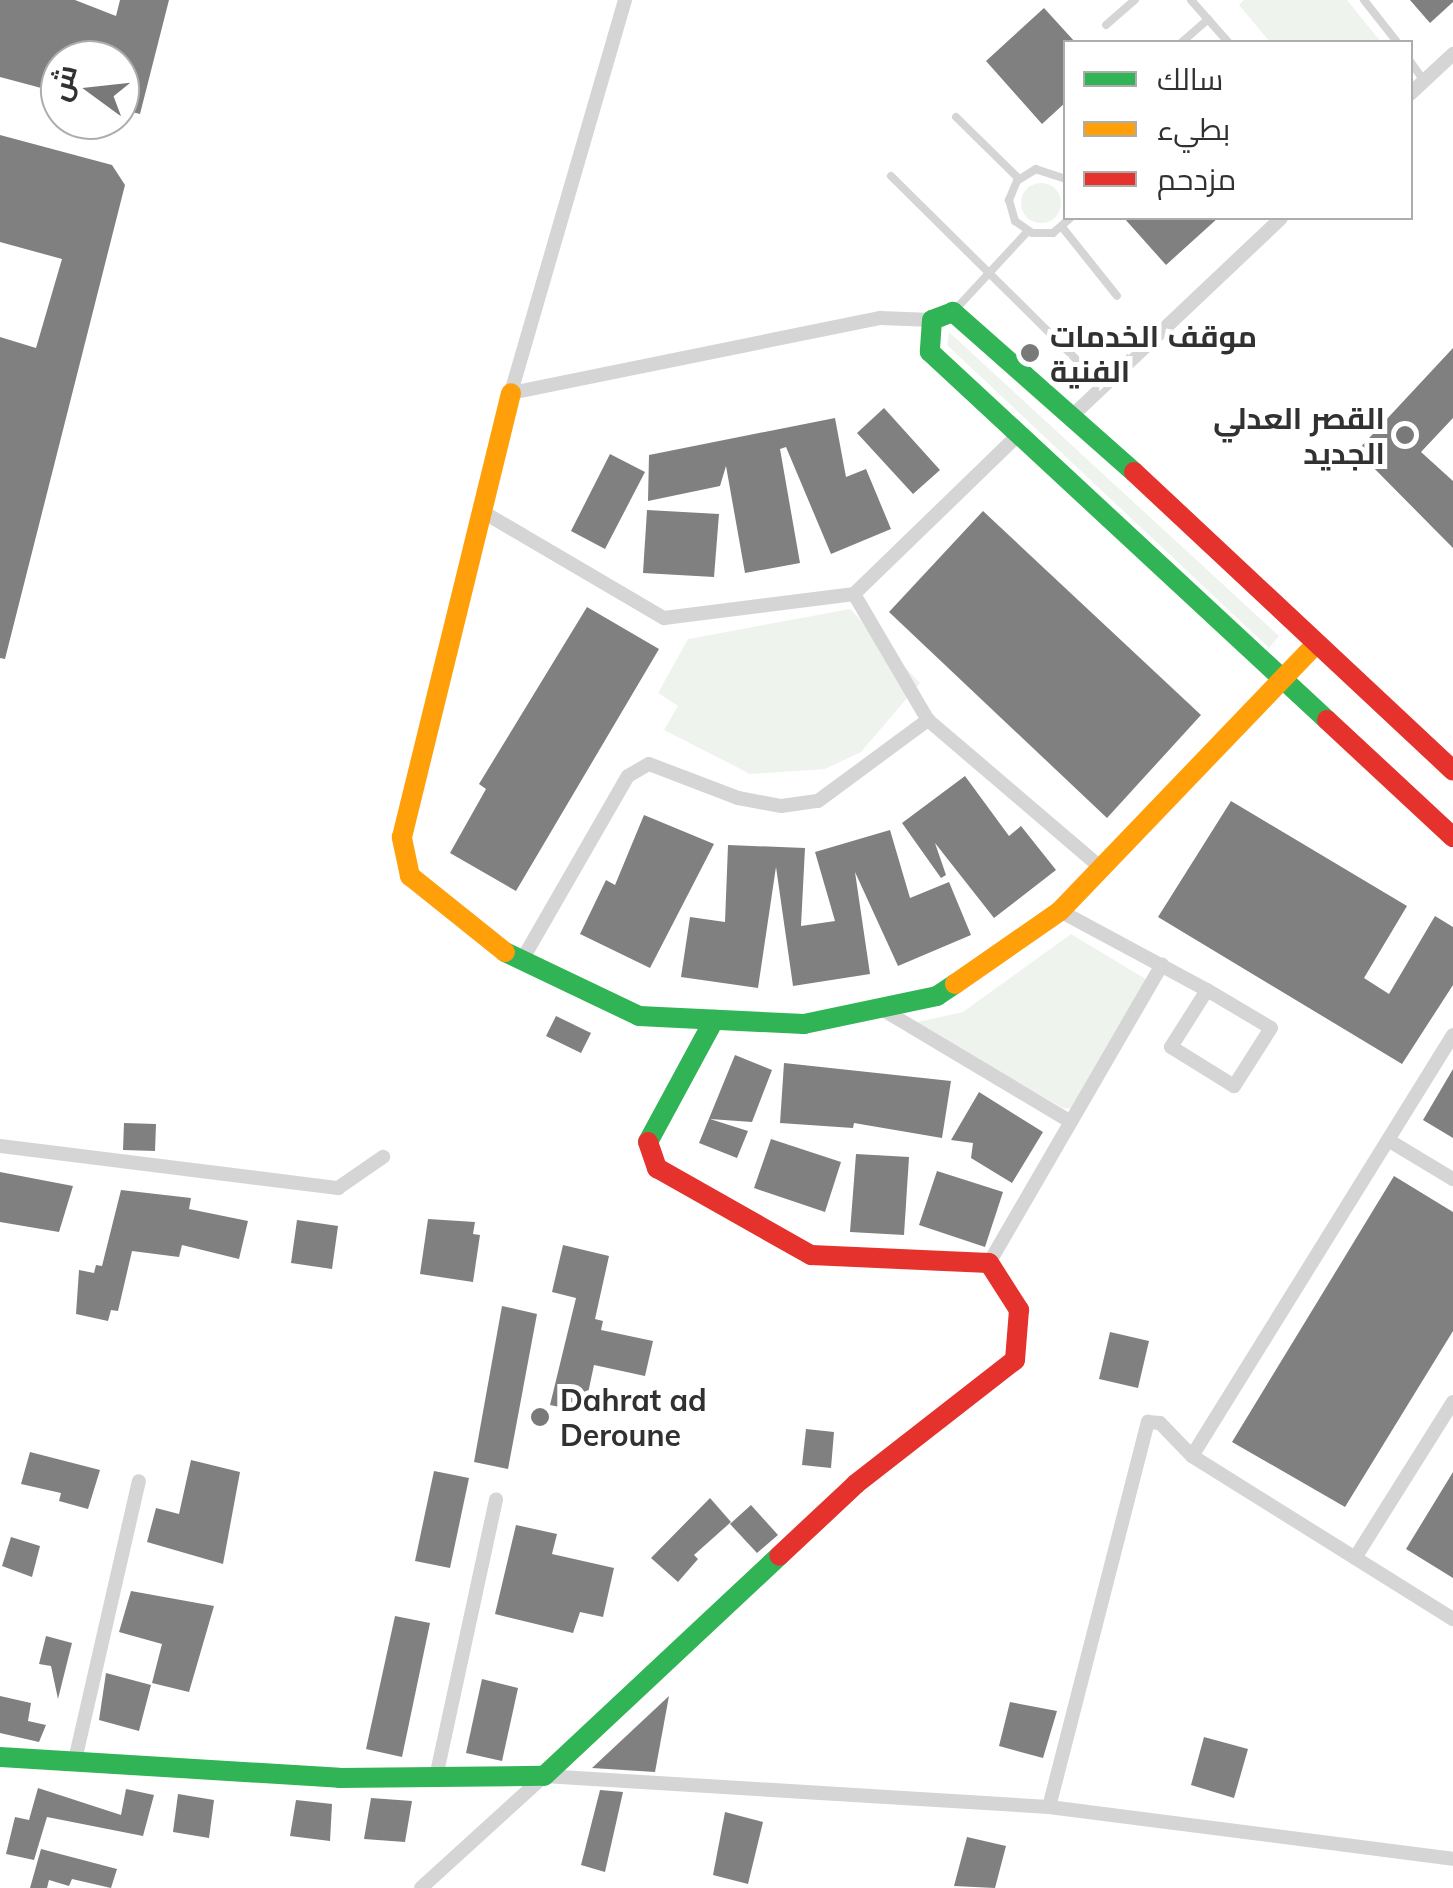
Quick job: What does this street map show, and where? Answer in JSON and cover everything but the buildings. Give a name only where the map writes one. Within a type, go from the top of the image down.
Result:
[{"type":"street","points":[[625,0],[511,393],[402,837],[404,861],[430,895],[491,945],[639,1016],[804,1024],[937,996],[1060,911],[1316,644]]},
{"type":"street","points":[[1413,91],[1453,54]]},
{"type":"street","points":[[1074,415],[1279,220]]},
{"type":"street","points":[[511,393],[880,318],[932,320],[954,312],[1074,415],[1453,771]]},
{"type":"street","points":[[932,320],[930,352],[1453,838]]},
{"type":"street","points":[[483,512],[664,618],[854,594],[1018,434]]},
{"type":"street","points":[[854,594],[928,720],[1101,868]]},
{"type":"street","points":[[522,960],[638,766],[658,765],[738,798],[782,806],[818,801],[928,720]]},
{"type":"street","points":[[1060,911],[1207,990],[1270,1028],[1234,1086],[1170,1047],[1207,990]]},
{"type":"street","points":[[990,1263],[1162,966]]},
{"type":"street","points":[[880,1008],[1072,1122]]},
{"type":"street","points":[[714,1020],[651,1131],[647,1146],[657,1168],[811,1254],[990,1263]]},
{"type":"street","points":[[1192,1456],[1453,1035]]},
{"type":"street","points":[[1388,1140],[1453,1179]]},
{"type":"street","points":[[0,1146],[338,1188],[383,1156]]},
{"type":"street","points":[[422,1888],[856,1484],[1016,1360],[1019,1310],[990,1263]]},
{"type":"street","points":[[1355,1558],[1453,1402]]},
{"type":"street","points":[[1049,1807],[1148,1422],[1160,1423],[1192,1456],[1453,1619]]},
{"type":"street","points":[[75,1760],[140,1481]]},
{"type":"street","points":[[436,1777],[496,1499]]},
{"type":"street","points":[[0,1757],[339,1778],[544,1776],[1049,1807],[1453,1858]]},
{"type":"lane","points":[[1106,25],[1135,0]]},
{"type":"lane","points":[[1191,0],[1226,40]]},
{"type":"lane","points":[[1364,0],[1395,40]]},
{"type":"lane","points":[[1184,40],[1208,19]]},
{"type":"lane","points":[[1413,64],[1424,81]]},
{"type":"lane","points":[[956,117],[1019,179]]},
{"type":"lane","points":[[1019,179],[1047,169],[1063,177]]},
{"type":"lane","points":[[891,176],[1077,360]]},
{"type":"lane","points":[[1019,179],[1011,211],[1028,231]]},
{"type":"lane","points":[[954,312],[1028,231],[1062,228],[1068,220]]},
{"type":"lane","points":[[1062,228],[1117,296]]},
{"type":"shaded area","points":[[1244,0],[1347,0],[1379,40],[1268,40],[1239,5]]},
{"type":"shaded area","points":[[1041,183],[1055,189],[1061,203],[1055,217],[1041,223],[1027,217],[1021,203],[1027,189]]},
{"type":"shaded area","points":[[949,332],[1279,636],[1269,648],[947,345]]},
{"type":"shaded area","points":[[850,609],[920,683],[861,752],[825,769],[750,774],[664,730],[678,706],[658,693],[688,639]]},
{"type":"shaded area","points":[[1071,934],[1154,984],[1079,1109],[1063,1108],[913,1023],[963,1012]]},
{"type":"traffic: fast","points":[[1134,472],[953,312],[932,320],[930,352],[1327,720]]},
{"type":"traffic: fast","points":[[505,952],[639,1016],[804,1024],[937,996],[955,984]]},
{"type":"traffic: fast","points":[[648,1142],[714,1020]]},
{"type":"traffic: fast","points":[[0,1757],[339,1778],[544,1776],[779,1556]]},
{"type":"traffic: slow","points":[[505,952],[410,876],[402,837],[511,393]]},
{"type":"traffic: slow","points":[[955,984],[1060,911],[1316,644]]},
{"type":"traffic: jam","points":[[1134,472],[1453,771]]},
{"type":"traffic: jam","points":[[1327,720],[1453,837]]},
{"type":"traffic: jam","points":[[648,1142],[657,1168],[811,1255],[989,1263],[1019,1310],[1015,1360],[856,1484],[779,1556]]},
{"type":"place","name":"موقف الخدمات الفنية","points":[[1030,353]]},
{"type":"place","name":"القصر العدلي الجديد","points":[[1405,435]]},
{"type":"place","name":"Dahrat ad Deroune","points":[[540,1417]]}]
